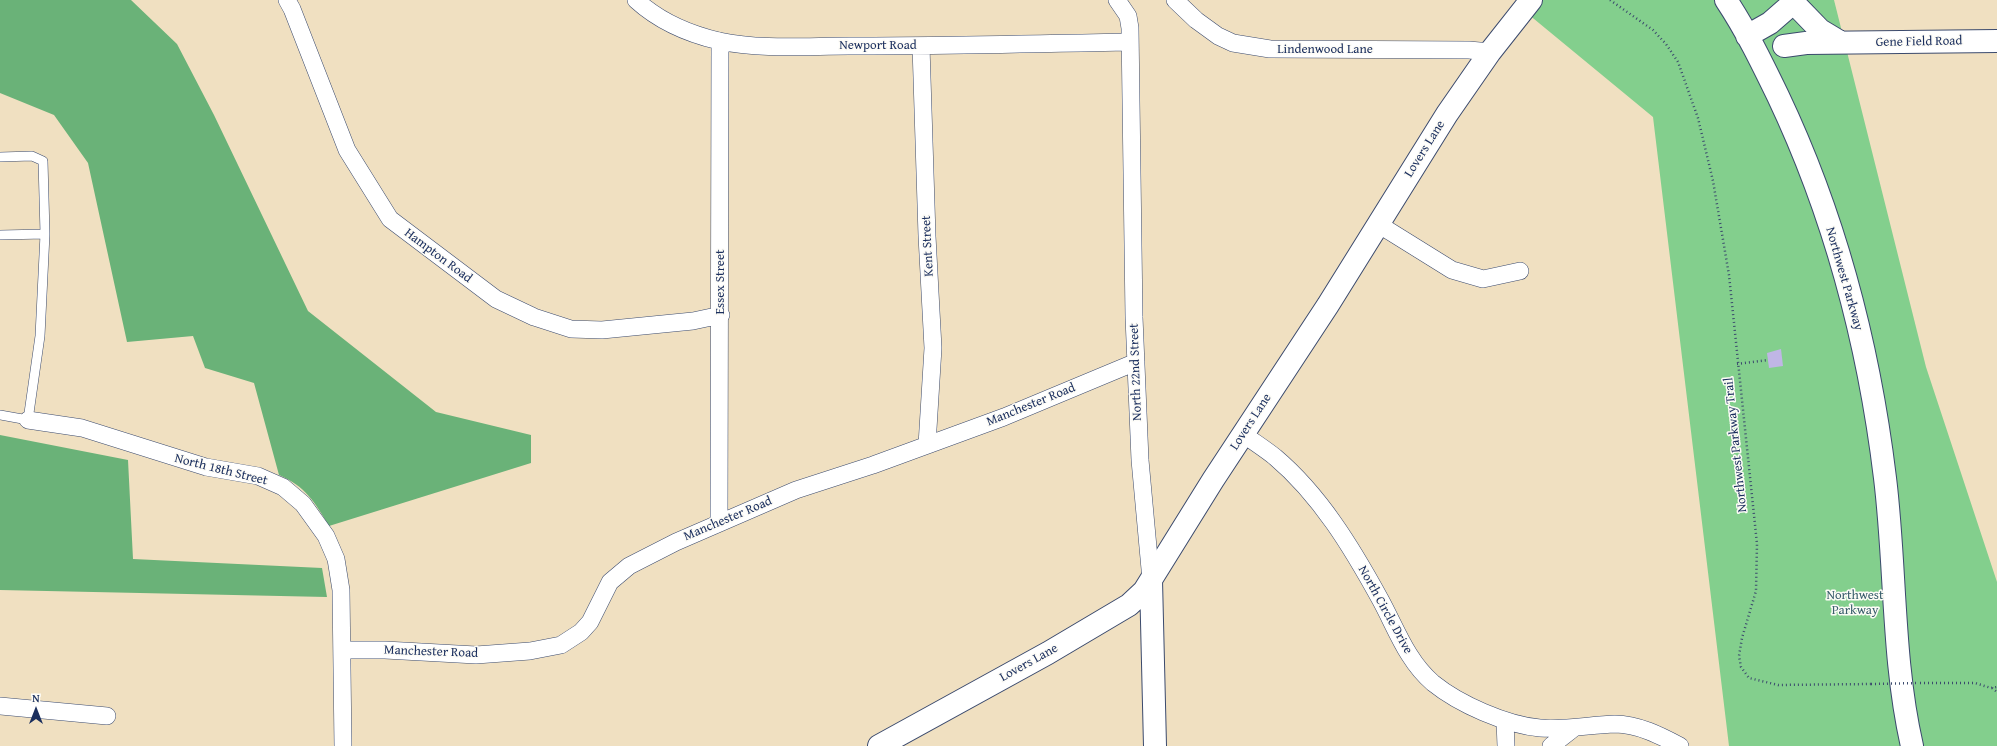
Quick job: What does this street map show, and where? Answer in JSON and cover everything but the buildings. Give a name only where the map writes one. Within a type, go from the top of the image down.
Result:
[{"type":"street","name":"Hampton Road","points":[[287,0],[292,9],[348,150],[390,219],[496,299],[534,317],[570,329],[602,330],[693,321],[720,315]]},
{"type":"street","name":"Newport Road","points":[[636,0],[668,23],[720,41],[769,46],[921,46],[1130,42]]},
{"type":"street","name":"North 22nd Street","points":[[1117,0],[1128,16],[1130,42],[1136,362],[1140,460],[1151,580],[1155,746]]},
{"type":"street","name":"Lindenwood Lane","points":[[1175,0],[1196,20],[1218,36],[1233,43],[1270,49],[1469,50],[1490,52]]},
{"type":"street","name":"Lovers Lane","points":[[879,746],[1048,653],[1129,606],[1144,591],[1243,434],[1328,305],[1447,114],[1490,52],[1531,0]]},
{"type":"street","name":"Northwest Parkway","points":[[1726,0],[1760,58],[1795,132],[1823,206],[1852,300],[1864,354],[1885,478],[1894,578],[1900,672],[1912,746]]},
{"type":"street","points":[[1746,36],[1797,7]]},
{"type":"street","points":[[1797,7],[1820,30],[1840,42]]},
{"type":"street","points":[[1760,58],[1784,46],[1800,32],[1797,7]]},
{"type":"street","name":"Essex Street","points":[[719,523],[720,41]]},
{"type":"street","name":"Gene Field Road","points":[[1784,46],[1806,43],[1840,42],[1997,41]]},
{"type":"street","name":"Kent Street","points":[[921,46],[927,236],[933,348],[927,445]]},
{"type":"street","points":[[1378,224],[1452,270],[1483,279],[1520,271]]},
{"type":"street","name":"Manchester Road","points":[[342,650],[386,650],[476,655],[530,651],[561,645],[581,632],[590,622],[610,582],[629,566],[676,542],[796,490],[1004,417],[1136,362]]},
{"type":"street","name":"North 18th Street","points":[[28,420],[82,428],[206,467],[258,476],[283,487],[303,504],[326,536],[336,560],[341,590],[343,746]]},
{"type":"street","name":"North Circle Drive","points":[[1243,434],[1275,457],[1313,495],[1344,537],[1380,599],[1407,652],[1432,682],[1473,708],[1505,721],[1539,728],[1574,728],[1616,724],[1646,730],[1680,746]]},
{"type":"street","points":[[0,706],[107,716]]},
{"type":"street","points":[[1505,721],[1506,746]]},
{"type":"street","points":[[1551,746],[1574,728]]},
{"type":"lane","points":[[0,157],[32,156],[43,161],[45,234],[40,336],[28,420],[0,415]]},
{"type":"lane","points":[[0,235],[45,234]]},
{"type":"path","name":"Northwest Parkway Trail","points":[[1610,0],[1618,8],[1653,30],[1666,44],[1678,62],[1698,118],[1722,229],[1757,544],[1756,591],[1742,638],[1739,656],[1741,667],[1749,678],[1778,685],[1975,683],[1991,688],[1997,692]]},
{"type":"path","points":[[1737,364],[1768,360]]},
{"type":"path","name":"Northwest Parkway Trail","points":[[1991,688],[1997,687]]},
{"type":"green space","points":[[0,0],[131,0],[177,44],[214,115],[308,311],[436,412],[531,435],[531,463],[329,526],[314,502],[303,490],[279,475],[254,383],[205,368],[193,336],[127,342],[88,163],[54,115],[0,93]]},
{"type":"green space","name":"Northwest Parkway","points":[[1538,0],[1834,0],[1926,367],[1997,582],[1997,746],[1729,746],[1653,117],[1528,14]]},
{"type":"green space","points":[[0,435],[128,460],[133,559],[322,568],[327,597],[0,590]]}]
